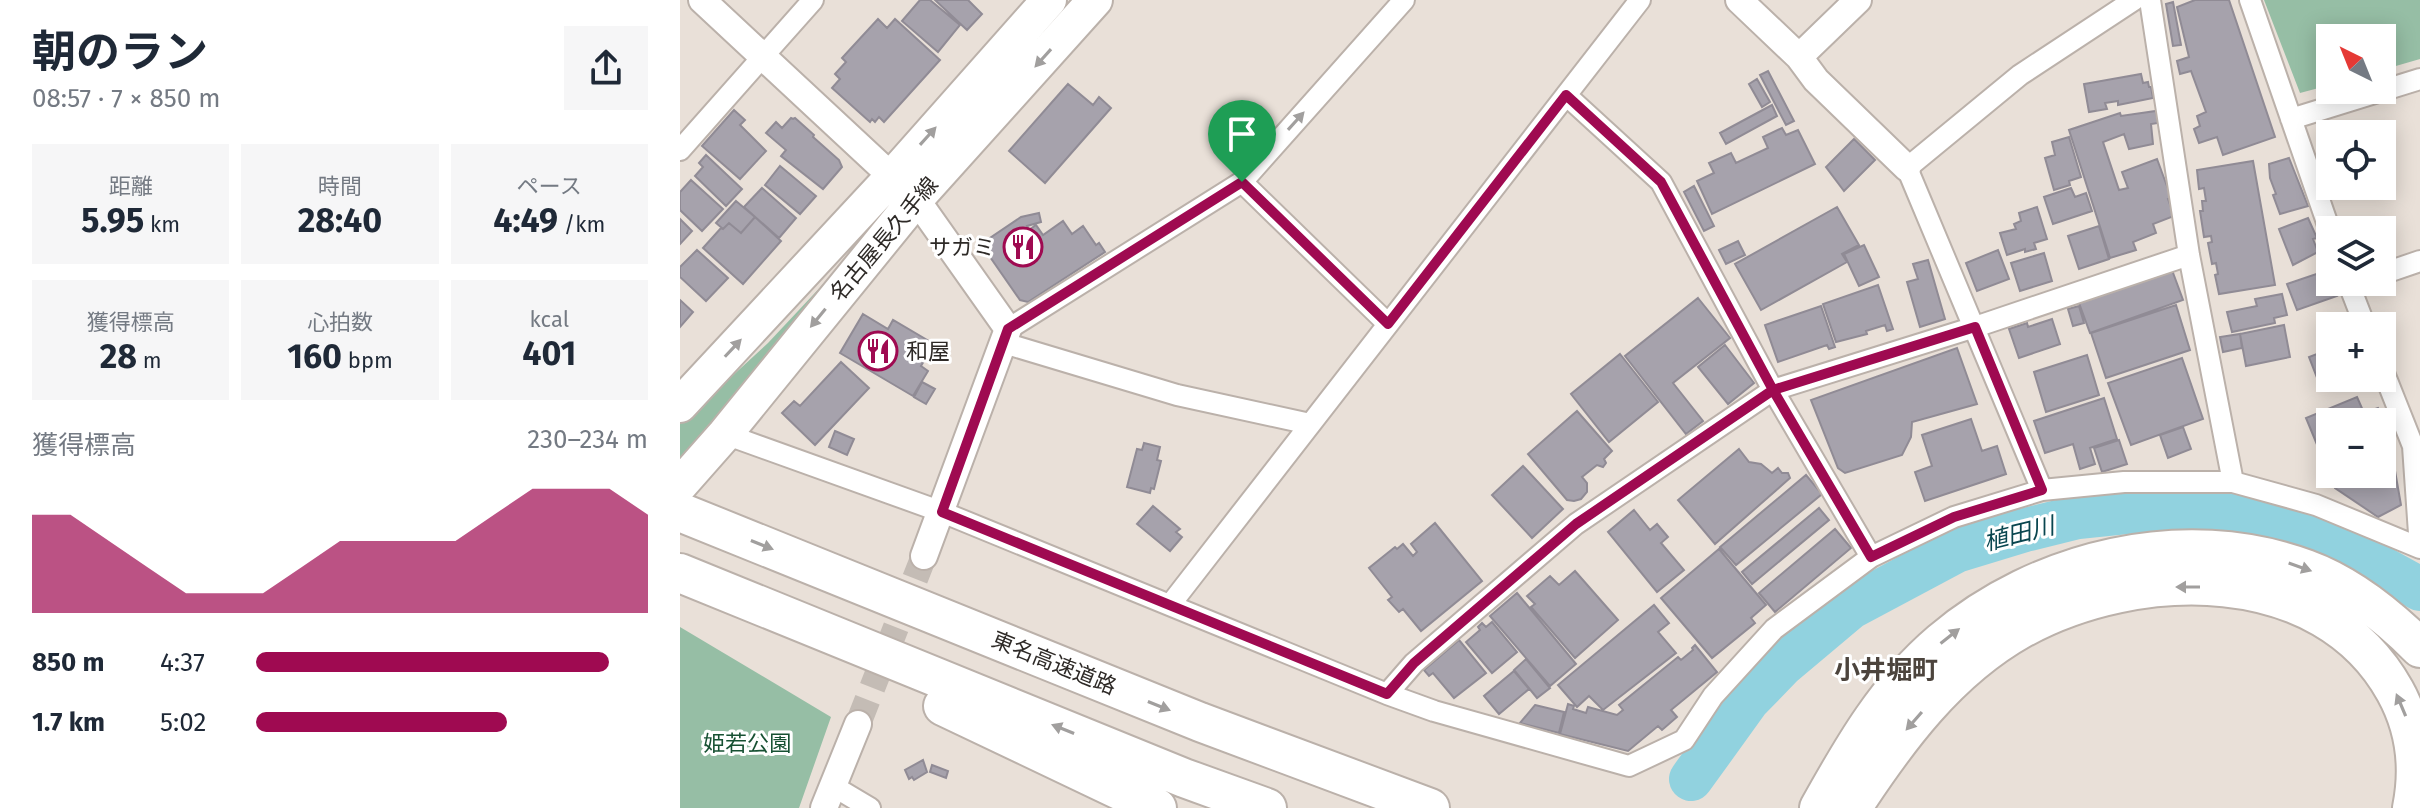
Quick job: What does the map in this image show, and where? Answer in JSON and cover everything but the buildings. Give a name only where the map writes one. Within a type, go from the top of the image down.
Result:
[{"type":"highway","name":"東名高速道路","points":[[683,504],[1200,722],[1426,806]]},
{"type":"highway","points":[[1819,808],[1864,730],[1886,699],[1941,642],[1974,616],[2007,596],[2066,571],[2115,556],[2195,550],[2234,551],[2308,569],[2341,585],[2382,614],[2420,648]]},
{"type":"highway","points":[[680,573],[1184,778],[1267,808]]},
{"type":"highway","points":[[1852,808],[1903,735],[1955,678],[1986,652],[2021,629],[2093,600],[2133,591],[2174,587],[2244,590],[2279,597],[2312,610],[2339,626],[2363,647],[2384,671],[2411,731],[2417,763],[2412,808]]},
{"type":"highway","points":[[723,592],[925,698],[1157,808]]},
{"type":"main road","name":"名古屋長久手線","points":[[683,504],[725,434],[904,188],[1049,0]]},
{"type":"main road","name":"名古屋長久手線","points":[[680,405],[1095,0]]},
{"type":"street","points":[[702,0],[904,188],[1006,336],[1177,395],[1310,424]]},
{"type":"street","points":[[680,150],[813,0]]},
{"type":"street","points":[[924,556],[1006,336],[1242,182],[1404,0]]},
{"type":"street","points":[[1170,605],[1640,0]]},
{"type":"street","points":[[1739,0],[1907,168],[2042,490]]},
{"type":"street","points":[[1799,57],[1858,0]]},
{"type":"street","points":[[1907,168],[2020,75],[2134,0]]},
{"type":"street","points":[[2150,0],[2189,255],[2233,482]]},
{"type":"street","points":[[2250,0],[2325,216]]},
{"type":"street","points":[[2291,119],[2420,79]]},
{"type":"street","points":[[1566,95],[1661,182],[1773,390],[1871,557]]},
{"type":"street","points":[[1242,182],[1388,324]]},
{"type":"street","points":[[1387,694],[1414,663],[1576,524],[1773,390],[1975,327],[2189,255]]},
{"type":"street","points":[[2396,269],[2420,261]]},
{"type":"street","points":[[725,434],[942,512],[1387,694],[1434,711],[1629,766],[1684,740],[1713,696],[1774,629],[1871,557],[1954,517],[2042,490],[2124,482],[2233,482],[2316,505],[2420,548],[2417,445],[2393,392]]},
{"type":"street","points":[[858,724],[829,797],[870,808]]},
{"type":"green space","points":[[2264,0],[2420,0],[2420,59],[2396,66],[2396,24],[2316,24],[2316,89],[2300,93]]},
{"type":"green space","points":[[873,231],[680,467],[680,424],[768,343]]},
{"type":"green space","name":"姫若公園","points":[[680,627],[831,717],[799,808],[680,808]]},
{"type":"waterway","name":"植田川","points":[[1691,779],[1748,700],[1782,665],[1851,607],[1956,551],[2025,530],[2078,517],[2136,511],[2226,513],[2278,523],[2340,545],[2420,589]]},
{"type":"tunnel","points":[[858,724],[924,556]]},
{"type":"place","name":"サガミ","points":[[1023,247]]},
{"type":"place","name":"和屋","points":[[878,351]]},
{"type":"district","name":"小井堀町","points":[[1886,670]]},
{"type":"route","points":[[1242,182],[1008,329],[942,512],[1387,694],[1414,663],[1576,524],[1773,390],[1871,557],[1954,517],[2042,490],[1975,327],[1773,390],[1661,182],[1566,95],[1388,324],[1242,182]]}]
